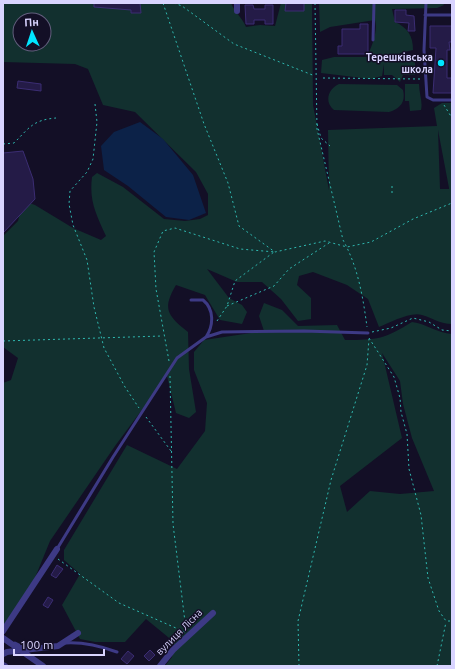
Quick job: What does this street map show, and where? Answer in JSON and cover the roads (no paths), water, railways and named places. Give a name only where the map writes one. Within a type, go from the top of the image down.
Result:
[{"type":"street","points":[[237,3],[238,11]]},
{"type":"street","points":[[3,631],[57,549]]},
{"type":"street","name":"вулиця Лісна","points":[[160,666],[173,650],[213,613]]},
{"type":"street","points":[[3,654],[58,646],[78,633]]},
{"type":"street","points":[[3,638],[43,666]]},
{"type":"lane","points":[[373,40],[374,3]]},
{"type":"lane","points":[[426,3],[427,97],[440,100],[452,100]]},
{"type":"lane","points":[[425,15],[452,15]]},
{"type":"lane","points":[[191,300],[203,300],[210,305],[212,313],[210,331],[206,337]]},
{"type":"lane","points":[[57,549],[177,358],[206,337],[222,332],[304,331],[368,333]]},
{"type":"lane","points":[[3,638],[21,646],[43,646],[76,642],[99,646],[117,652]]},
{"type":"water","points":[[140,122],[163,139],[193,175],[206,213],[189,220],[166,217],[128,186],[104,170],[101,146],[114,132]]},
{"type":"place","name":"Терешківська школа","points":[[441,63]]}]
